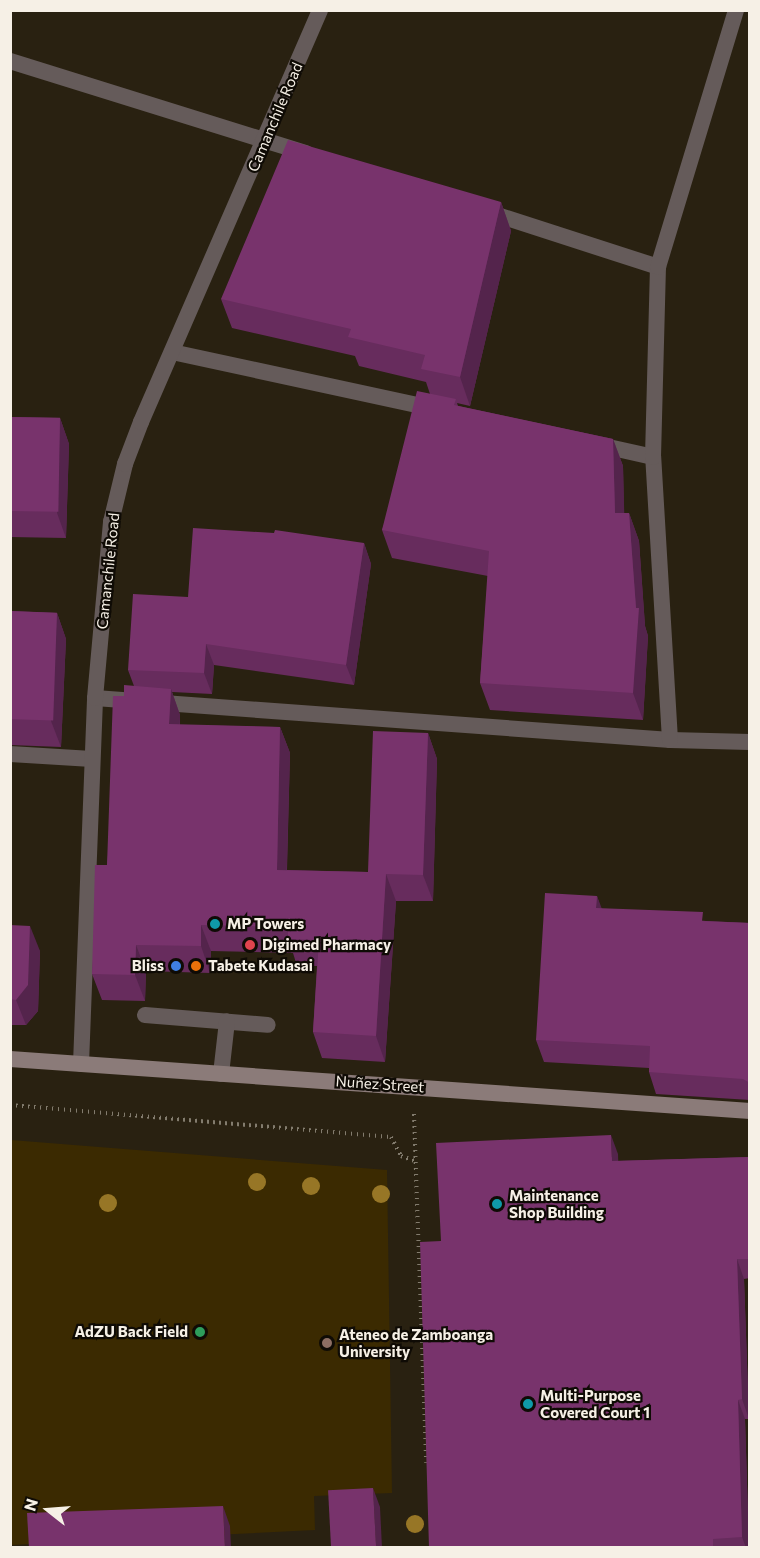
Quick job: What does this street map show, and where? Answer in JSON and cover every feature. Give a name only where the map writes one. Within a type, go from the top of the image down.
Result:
[{"type":"main road","name":"Nuñez Street","points":[[10,1059],[750,1111]]},
{"type":"street","name":"Camanchile Road","points":[[81,1064],[95,698],[111,522],[125,464],[320,10]]},
{"type":"street","points":[[670,740],[653,457],[658,267],[736,10]]},
{"type":"street","points":[[10,61],[322,158]]},
{"type":"street","points":[[468,205],[658,267]]},
{"type":"street","points":[[172,352],[447,412]]},
{"type":"street","points":[[573,440],[653,457]]},
{"type":"street","points":[[95,698],[670,740],[750,742]]},
{"type":"street","points":[[10,754],[92,759]]},
{"type":"street","points":[[145,1015],[268,1025]]},
{"type":"street","points":[[221,1074],[227,1021]]},
{"type":"path","points":[[414,1086],[426,1466]]},
{"type":"path","points":[[10,1105],[391,1137],[401,1156],[415,1161]]},
{"type":"shaded area","name":"AdZU Back Field","points":[[11,1140],[387,1170],[392,1493],[314,1496],[315,1530],[11,1545]]},
{"type":"building","points":[[288,140],[501,202],[460,377],[421,369],[425,355],[348,337],[351,329],[221,299]]},
{"type":"building","points":[[417,391],[456,399],[454,405],[613,439],[615,513],[629,513],[636,608],[639,608],[633,693],[480,683],[489,551],[382,530]]},
{"type":"building","points":[[10,417],[60,418],[58,512],[10,511]]},
{"type":"building","points":[[193,528],[274,533],[275,530],[364,543],[346,665],[206,644],[204,673],[128,670],[133,594],[188,597]]},
{"type":"building","points":[[10,611],[57,613],[53,721],[10,719]]},
{"type":"building","points":[[124,685],[171,689],[169,724],[280,727],[277,870],[368,872],[373,731],[428,733],[423,875],[386,874],[376,1036],[313,1032],[319,940],[288,939],[288,927],[201,925],[201,946],[136,945],[135,975],[92,974],[95,865],[107,865],[113,696],[124,696]]},
{"type":"building","points":[[545,893],[597,896],[596,908],[703,912],[702,921],[750,923],[750,1083],[743,1079],[649,1072],[650,1046],[536,1040]]},
{"type":"building","points":[[10,925],[30,926],[28,985],[16,1000],[10,999]]},
{"type":"building","points":[[611,1135],[612,1161],[750,1157],[750,1259],[737,1259],[742,1399],[738,1400],[742,1537],[713,1539],[713,1548],[429,1548],[420,1242],[441,1241],[436,1143]]},
{"type":"building","points":[[373,1488],[376,1548],[331,1548],[328,1490]]},
{"type":"building","points":[[223,1506],[225,1548],[29,1548],[27,1513]]},
{"type":"place","name":"MP Towers","points":[[215,924]]},
{"type":"place","name":"Digimed Pharmacy","points":[[250,945]]},
{"type":"place","name":"Bliss","points":[[176,966]]},
{"type":"place","name":"Tabete Kudasai","points":[[196,966]]},
{"type":"place","name":"Maintenance Shop Building","points":[[497,1204]]},
{"type":"place","name":"AdZU Back Field","points":[[200,1332]]},
{"type":"place","name":"Ateneo de Zamboanga University","points":[[327,1343]]},
{"type":"place","name":"Multi-Purpose Covered Court 1","points":[[528,1404]]}]
